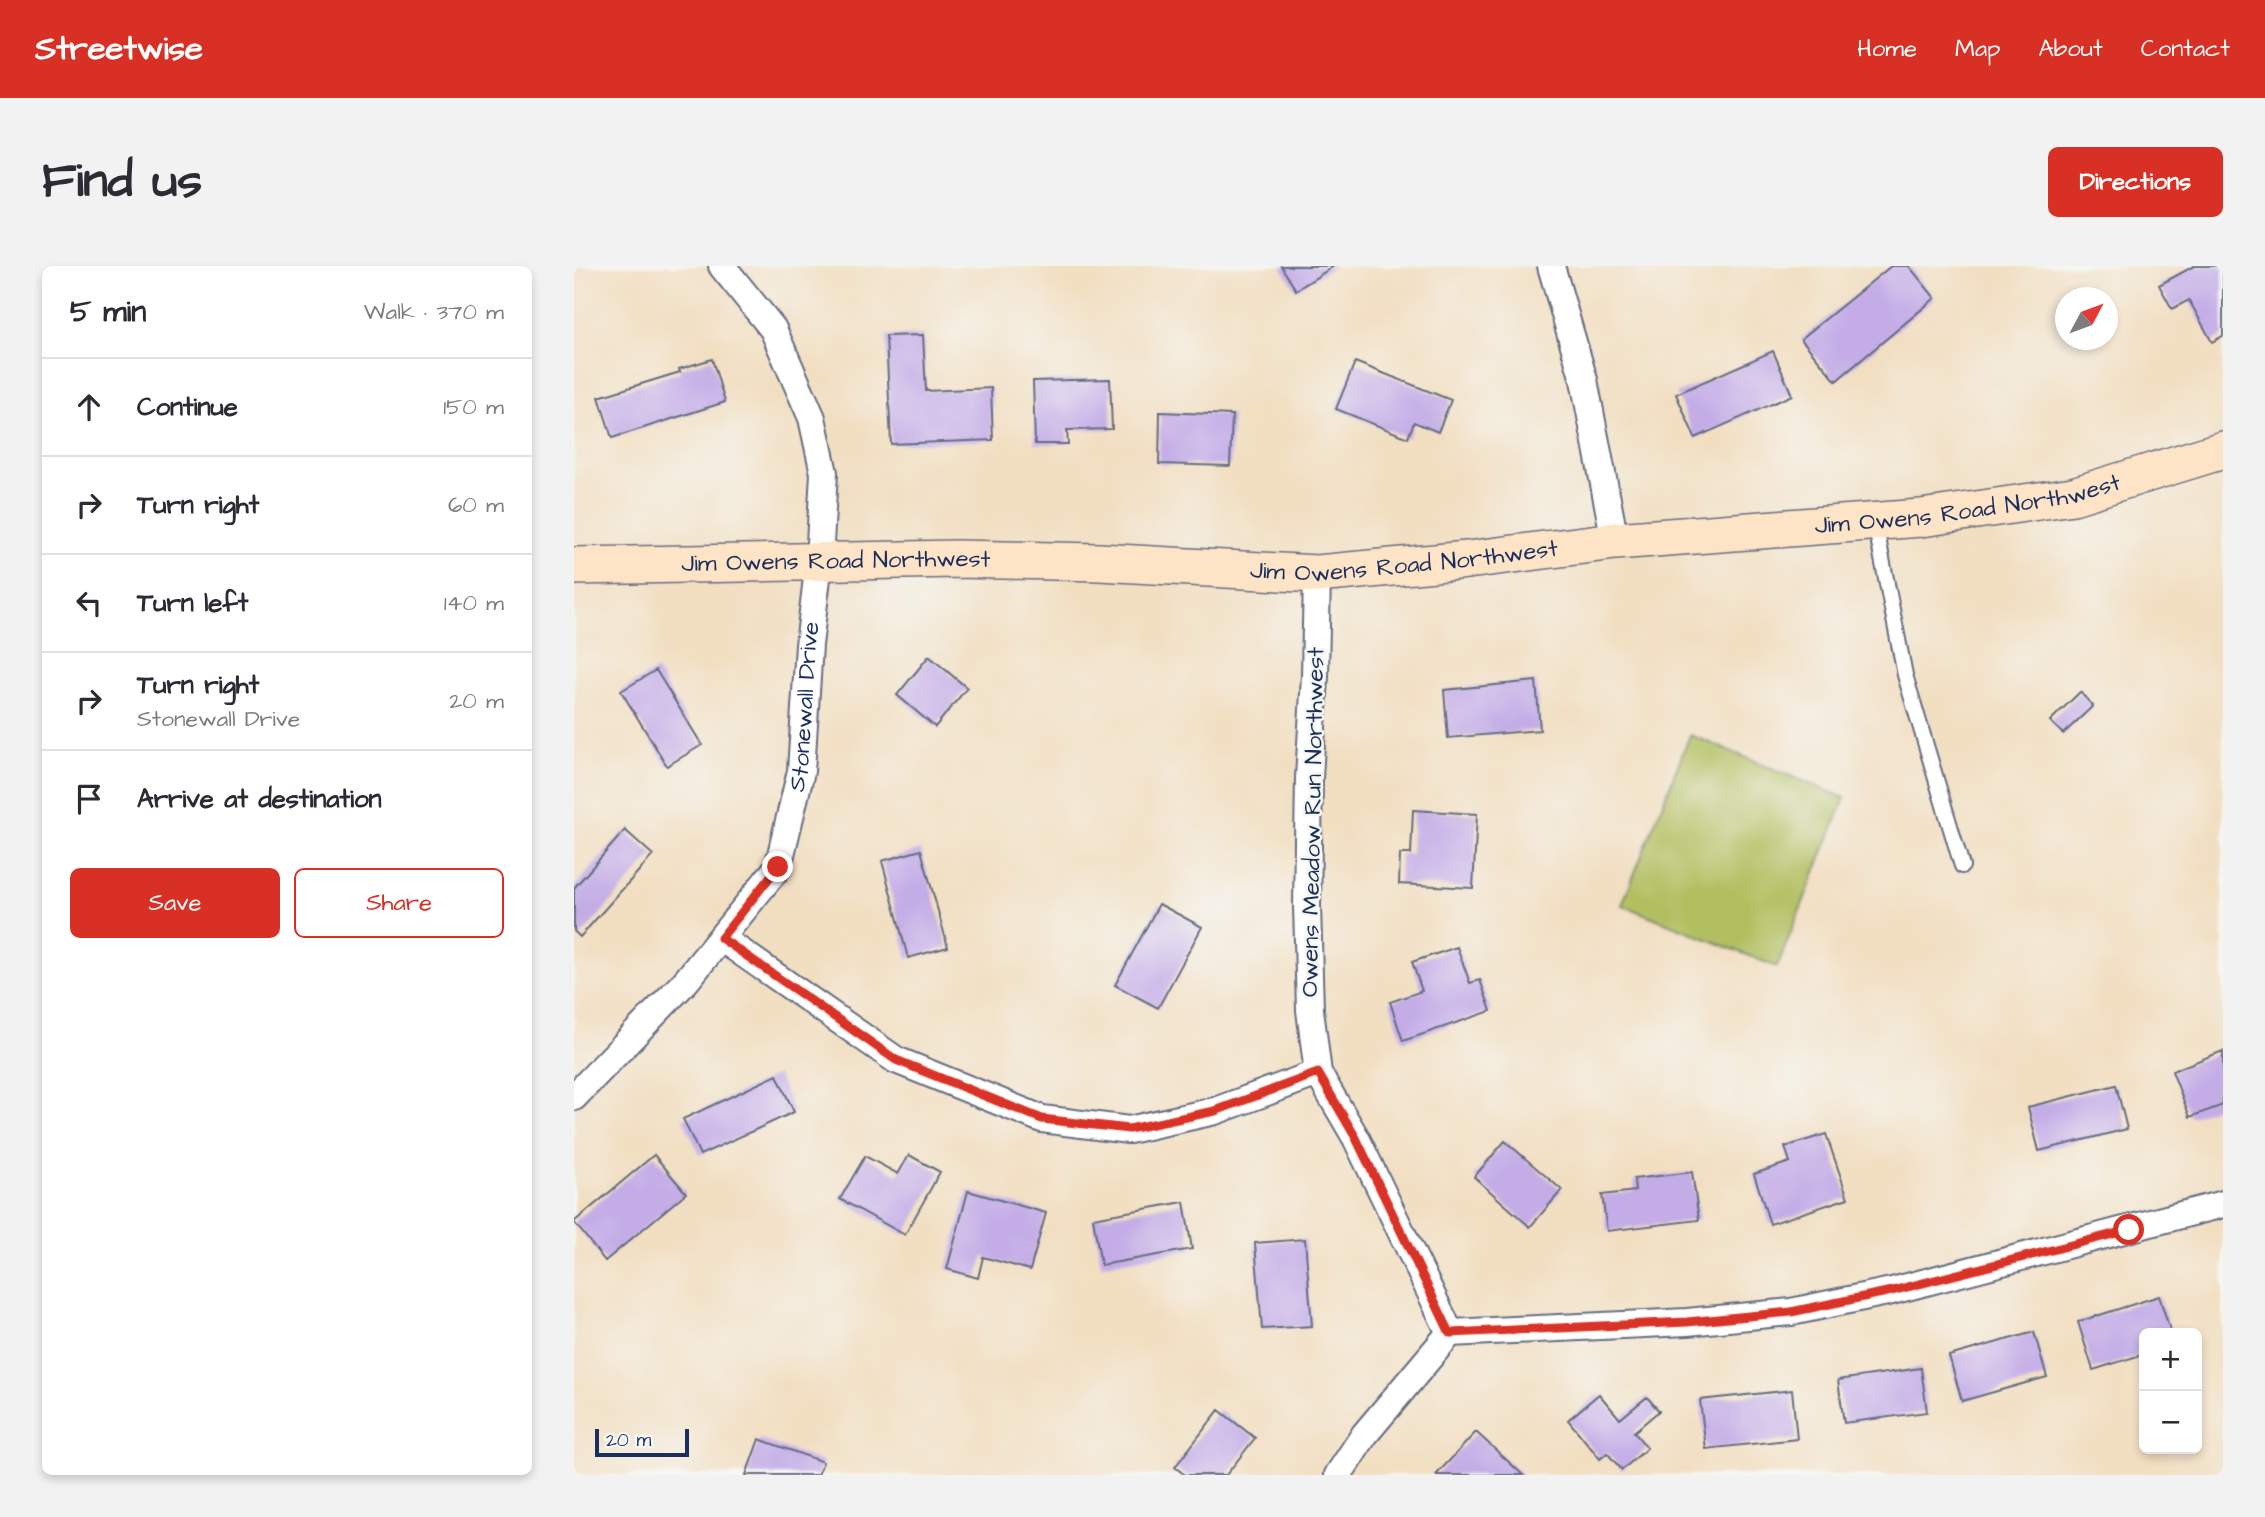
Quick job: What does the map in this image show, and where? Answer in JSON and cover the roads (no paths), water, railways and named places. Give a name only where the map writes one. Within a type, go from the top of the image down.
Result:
[{"type":"street","name":"Stonewall Drive","points":[[574,1097],[685,981],[778,867],[801,771],[824,473],[813,418],[773,329],[722,266]]},
{"type":"street","points":[[1551,266],[1584,380],[1615,541]]},
{"type":"street","name":"Jim Owens Road Northwest","points":[[574,565],[957,559],[1099,562],[1317,574],[1467,560],[1615,541],[1921,518],[2073,496],[2219,457]]},
{"type":"street","name":"Owens Meadow Run Northwest","points":[[1317,574],[1307,906],[1310,1010],[1318,1073],[1356,1138],[1450,1333]]},
{"type":"street","points":[[721,938],[896,1060],[1042,1119],[1129,1129],[1215,1111],[1318,1073]]},
{"type":"street","points":[[1338,1475],[1365,1434],[1450,1333],[1687,1322],[1791,1312],[1892,1291],[2223,1204]]},
{"type":"lane","points":[[1875,522],[1905,675],[1962,866]]}]
